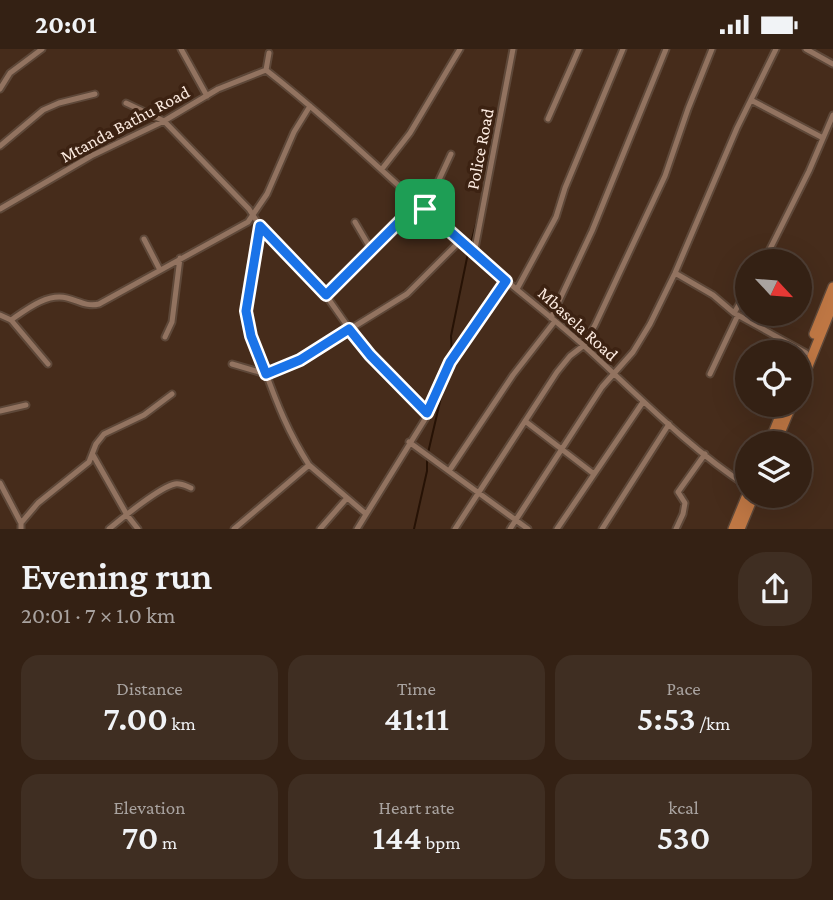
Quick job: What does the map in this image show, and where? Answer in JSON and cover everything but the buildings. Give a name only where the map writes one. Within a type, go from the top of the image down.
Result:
[{"type":"main road","points":[[811,340],[833,287]]},
{"type":"main road","points":[[812,356],[833,304]]},
{"type":"main road","points":[[733,529],[742,508]]},
{"type":"main road","points":[[740,529],[749,508]]},
{"type":"street","points":[[1,85],[10,73],[41,49]]},
{"type":"street","points":[[181,49],[207,96]]},
{"type":"street","points":[[382,170],[410,133],[460,49]]},
{"type":"street","name":"Police Road","points":[[474,254],[513,49]]},
{"type":"street","points":[[548,119],[579,49]]},
{"type":"street","points":[[517,289],[555,216],[624,49]]},
{"type":"street","points":[[449,471],[553,319],[666,49]]},
{"type":"street","points":[[455,529],[564,362],[583,345],[621,273],[665,176],[712,49]]},
{"type":"street","points":[[510,529],[602,387],[639,343],[676,272],[707,196],[776,49]]},
{"type":"street","points":[[806,49],[833,64]]},
{"type":"street","points":[[267,70],[269,50]]},
{"type":"street","name":"Mtanda Bathu Road","points":[[0,209],[91,156],[164,121],[207,96],[267,70]]},
{"type":"street","name":"Mbasela Road","points":[[267,70],[474,254],[583,345],[643,402],[735,477]]},
{"type":"street","points":[[0,146],[43,110],[95,94]]},
{"type":"street","points":[[751,100],[824,138]]},
{"type":"street","points":[[125,103],[164,121],[326,295],[370,355],[427,413]]},
{"type":"street","points":[[11,320],[38,303],[56,297],[89,306],[99,304],[243,225],[254,216],[267,194],[298,124],[310,106]]},
{"type":"street","points":[[770,249],[833,115]]},
{"type":"street","points":[[425,209],[451,154]]},
{"type":"street","points":[[326,295],[418,203]]},
{"type":"street","points":[[355,222],[372,251]]},
{"type":"street","points":[[260,226],[246,311],[251,336],[271,393],[290,434],[309,465],[366,514]]},
{"type":"street","points":[[144,239],[160,269]]},
{"type":"street","points":[[232,364],[266,374],[300,360],[407,294],[460,241]]},
{"type":"street","points":[[165,337],[172,322],[180,258]]},
{"type":"street","points":[[676,272],[709,292],[735,313]]},
{"type":"street","points":[[357,529],[404,456],[450,362],[506,281]]},
{"type":"street","points":[[0,315],[11,320],[48,364]]},
{"type":"street","points":[[710,374],[735,316]]},
{"type":"street","points":[[758,326],[783,340]]},
{"type":"street","points":[[0,483],[21,526],[38,503],[83,467],[104,435],[144,415],[172,394]]},
{"type":"street","points":[[558,529],[643,402]]},
{"type":"street","points":[[0,411],[26,405]]},
{"type":"street","points":[[524,421],[594,474]]},
{"type":"street","points":[[602,529],[669,424]]},
{"type":"street","points":[[409,442],[528,529]]},
{"type":"street","points":[[676,529],[685,503],[678,492],[705,454]]},
{"type":"street","points":[[93,455],[127,515],[138,529]]},
{"type":"street","points":[[234,529],[309,465]]},
{"type":"street","points":[[109,529],[171,485],[181,484],[191,488]]},
{"type":"street","points":[[320,529],[347,498]]},
{"type":"waterway","points":[[470,246],[478,217]]},
{"type":"waterway","points":[[452,358],[451,336],[468,253]]},
{"type":"waterway","points":[[428,453],[445,380]]},
{"type":"waterway","points":[[414,529],[427,471],[427,458]]},
{"type":"route","points":[[418,203],[425,209],[506,281],[450,362],[427,413],[370,355],[349,329],[300,360],[266,374],[251,336],[246,311],[260,226],[326,295],[356,268],[418,203]]}]
